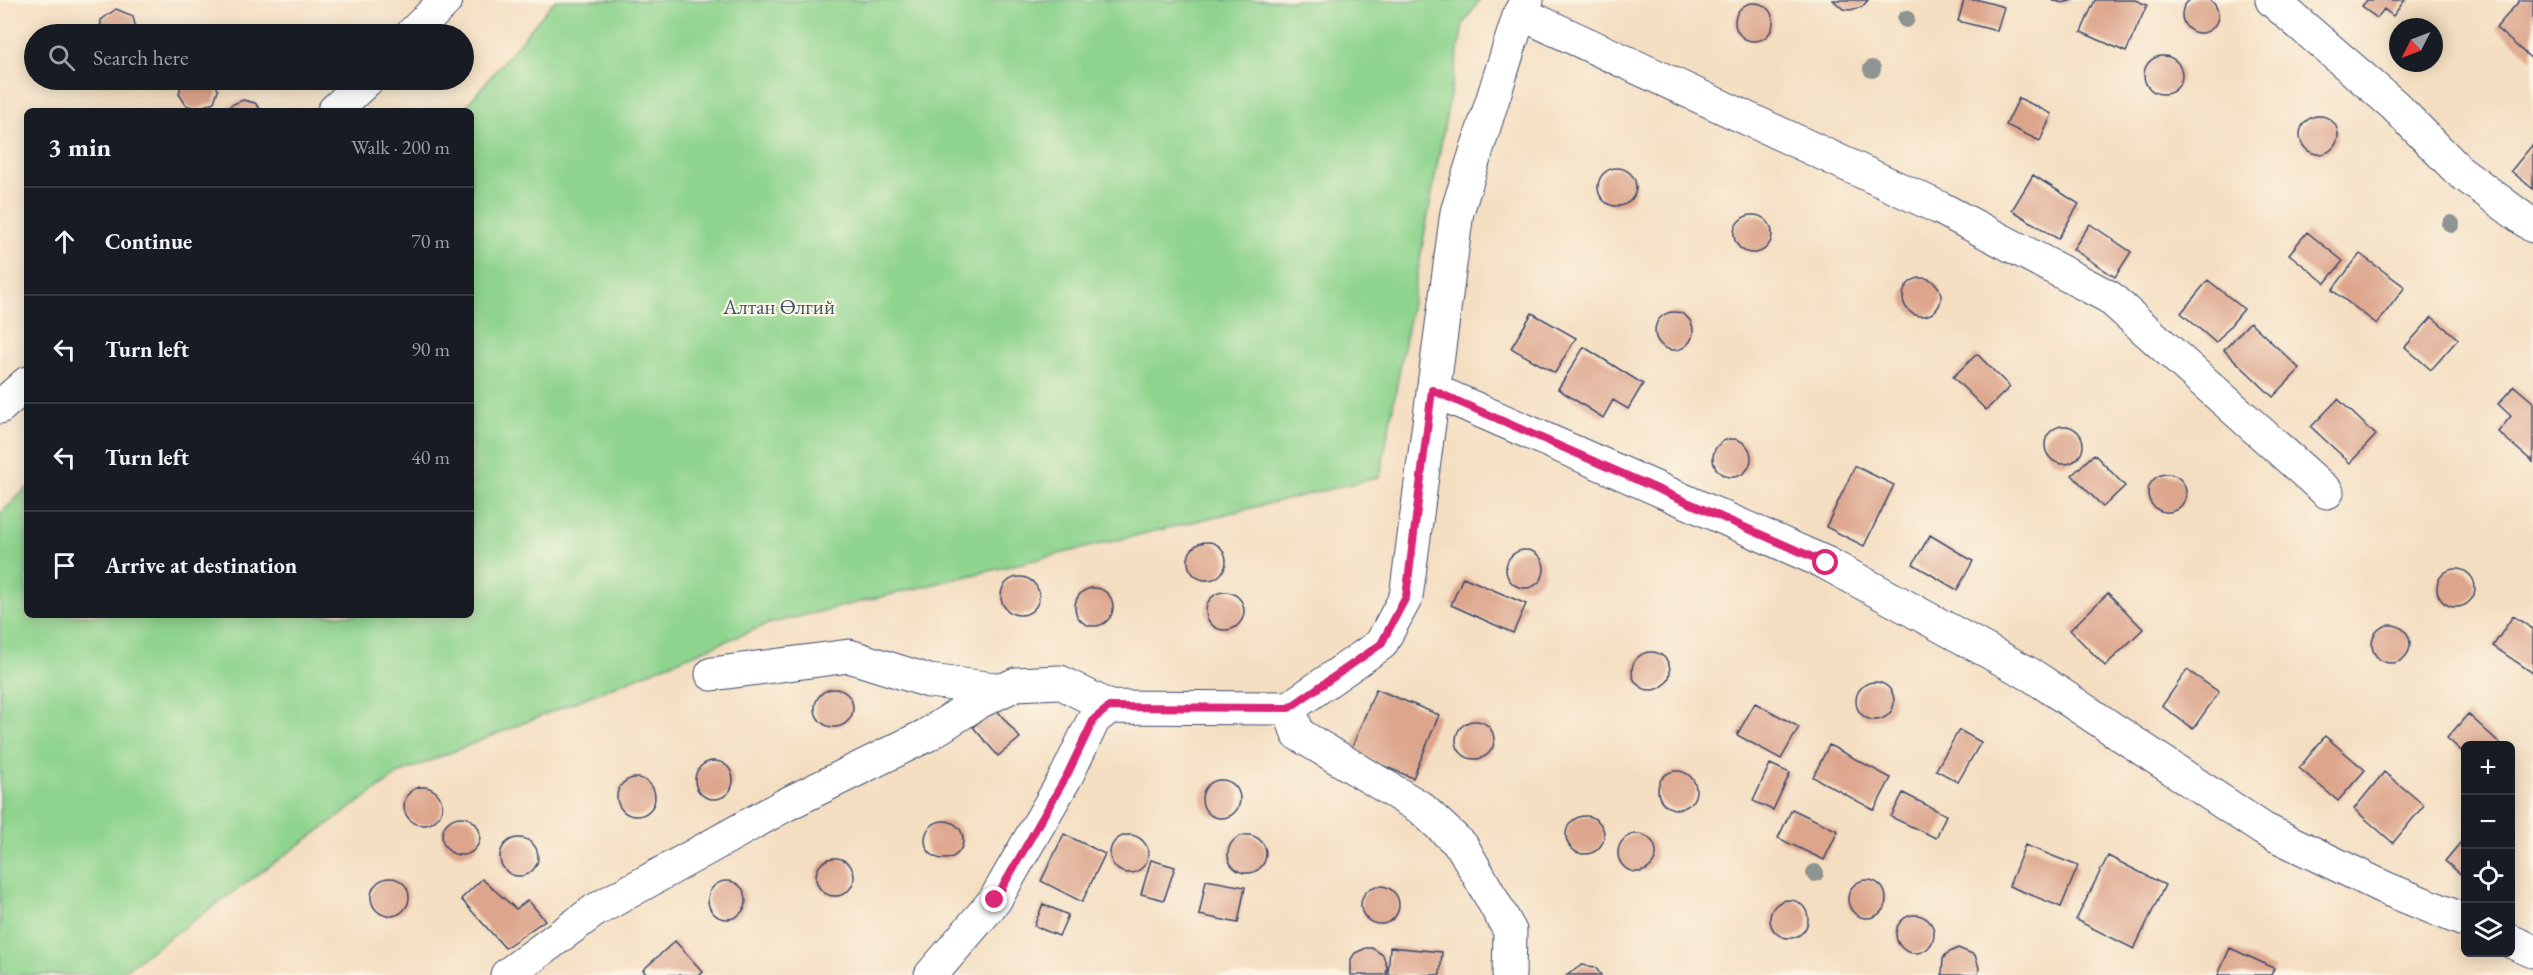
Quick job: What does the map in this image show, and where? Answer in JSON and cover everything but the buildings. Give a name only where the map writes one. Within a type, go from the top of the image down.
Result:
[{"type":"street","points":[[422,24],[446,0]]},
{"type":"street","points":[[2272,0],[2394,105],[2458,170],[2533,226]]},
{"type":"street","points":[[507,975],[594,911],[785,805],[927,735],[977,703],[1016,684],[1060,682],[1109,707],[1289,708],[1381,644],[1406,597],[1457,212],[1524,6],[1940,208],[2109,297],[2327,492]]},
{"type":"street","points":[[337,108],[356,90]]},
{"type":"street","points":[[0,407],[24,386]]},
{"type":"street","points":[[1432,390],[1826,563],[2033,676],[2263,829],[2387,889],[2461,919]]},
{"type":"street","points":[[712,674],[849,656],[929,681],[1003,690]]},
{"type":"street","points":[[931,975],[995,900],[1067,775],[1094,719],[1109,707]]},
{"type":"street","points":[[1289,708],[1298,734],[1421,808],[1462,846],[1510,930],[1509,975]]},
{"type":"street","points":[[2515,943],[2533,951]]},
{"type":"green space","name":"Алтан Өлгий","points":[[555,0],[1480,0],[1463,24],[1380,477],[768,624],[400,773],[117,975],[0,975],[0,514],[24,491],[24,618],[474,618],[474,108],[465,108]]},
{"type":"route","points":[[995,900],[1067,775],[1094,719],[1109,707],[1289,708],[1381,644],[1406,597],[1432,390],[1826,563]]}]
